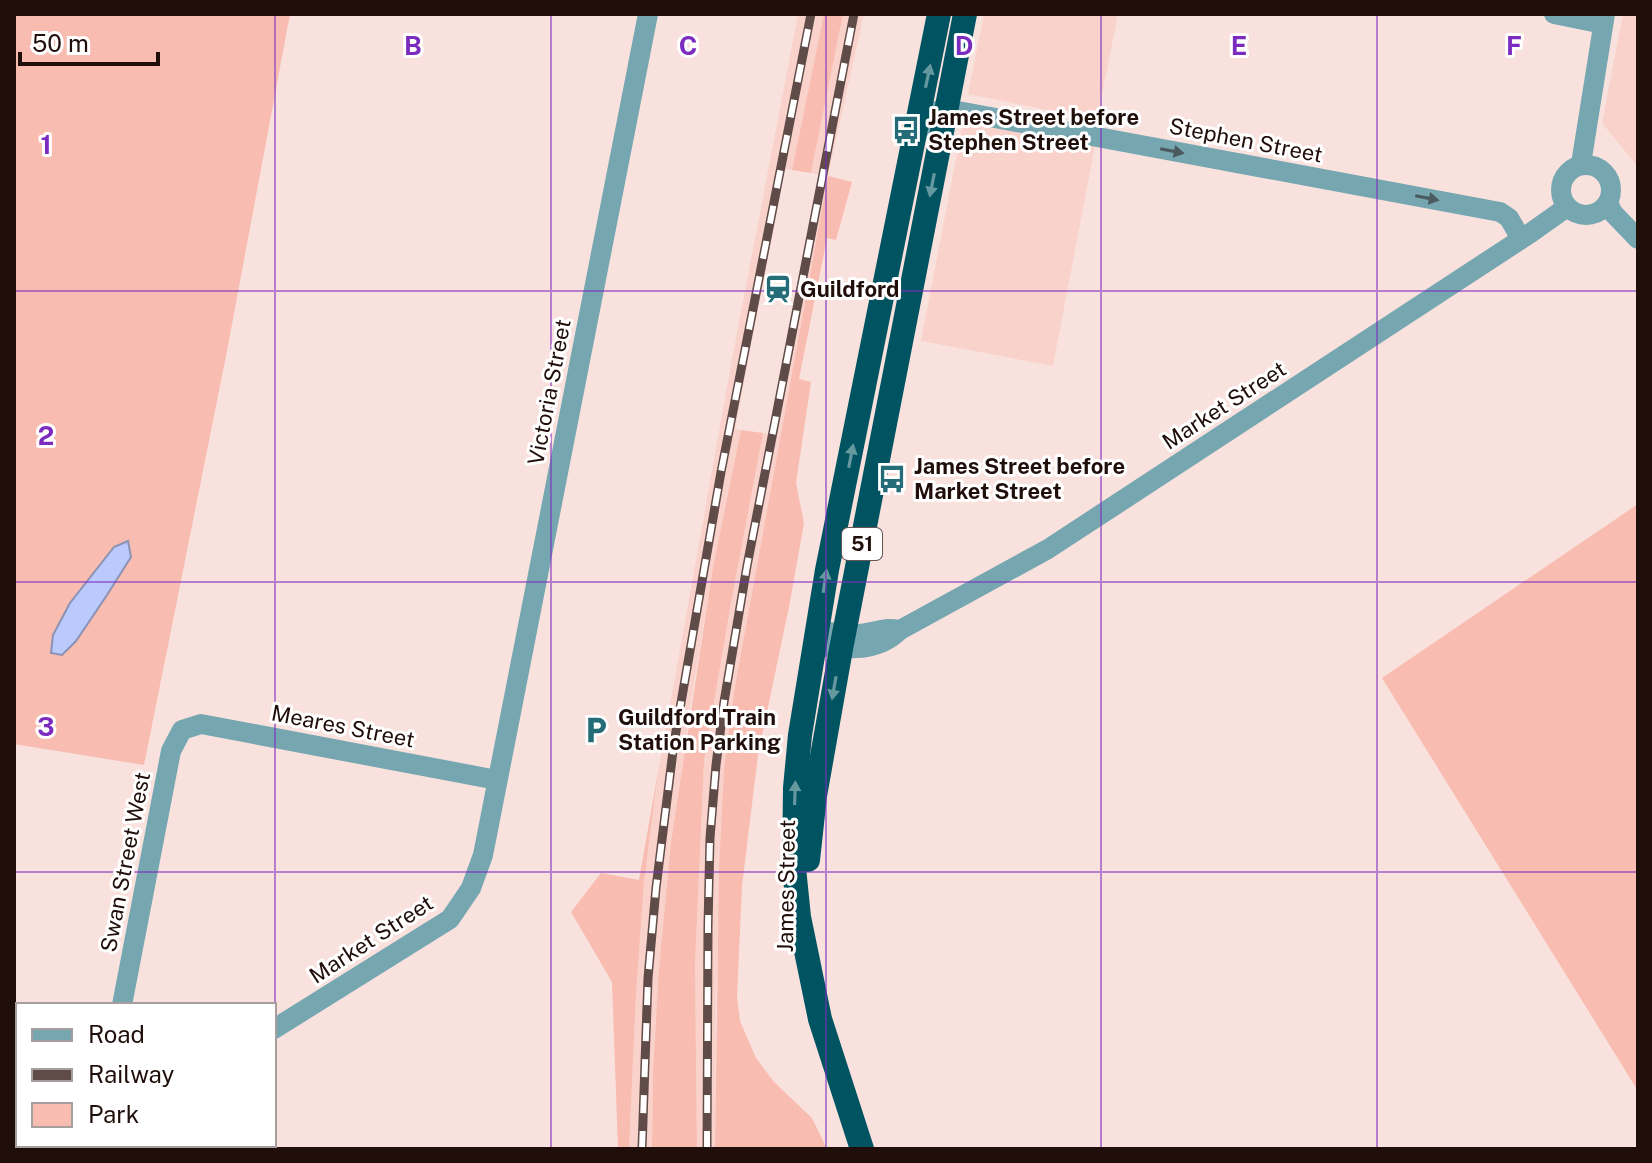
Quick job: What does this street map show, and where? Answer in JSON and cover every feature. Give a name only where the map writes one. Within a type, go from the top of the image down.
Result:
[{"type":"highway","name":"James Street","points":[[812,982],[799,917],[794,868],[795,788],[800,735],[827,570],[939,14]]},
{"type":"highway","name":"James Street","points":[[812,982],[807,918],[808,862],[815,796],[965,14]]},
{"type":"highway","points":[[835,532],[849,529],[859,518],[868,470],[886,419]]},
{"type":"highway","name":"51","points":[[812,982],[820,1019],[862,1149]]},
{"type":"street","name":"Victoria Street","points":[[497,780],[648,14]]},
{"type":"street","points":[[1554,14],[1604,19],[1581,164]]},
{"type":"street","points":[[916,137],[930,113],[947,109]]},
{"type":"street","name":"Stephen Street","points":[[947,109],[1500,212],[1509,218],[1521,239]]},
{"type":"street","points":[[1581,164],[1600,168],[1607,175],[1612,193],[1602,210],[1584,216],[1567,207],[1561,187],[1564,177],[1581,164]]},
{"type":"street","points":[[1608,203],[1613,213],[1638,239]]},
{"type":"street","name":"Market Street","points":[[816,638],[843,642],[887,627],[900,630],[1048,549],[1567,207]]},
{"type":"street","name":"Meares Street","points":[[182,730],[201,724],[497,780]]},
{"type":"street","name":"Swan Street West","points":[[122,1003],[171,751],[182,730]]},
{"type":"street","name":"Market Street","points":[[276,1028],[450,919],[478,872],[497,780]]},
{"type":"shaded area","points":[[798,14],[824,14],[792,170],[785,169],[735,429],[741,430],[713,567],[689,716],[653,1073],[652,1149],[629,1149],[644,882],[658,772]]},
{"type":"shaded area","points":[[843,14],[864,14],[828,176],[735,686],[724,768],[716,997],[715,1149],[697,1149],[695,965],[704,761],[763,433],[769,434],[819,175],[811,173]]},
{"type":"shaded area","points":[[984,14],[1118,14],[1097,120],[968,94]]},
{"type":"shaded area","points":[[1623,14],[1638,14],[1638,167],[1602,123]]},
{"type":"shaded area","points":[[963,122],[1095,146],[1053,366],[921,341]]},
{"type":"green space","points":[[14,14],[290,14],[227,351],[144,765],[14,744]]},
{"type":"green space","points":[[824,14],[843,14],[811,173],[792,170]]},
{"type":"green space","points":[[828,176],[852,182],[836,240],[827,238],[799,379],[811,382],[796,483],[804,523],[758,755],[742,886],[737,997],[740,1021],[756,1058],[774,1082],[812,1118],[827,1149],[715,1149],[719,870],[724,768],[735,686]]},
{"type":"green space","points":[[741,430],[763,433],[704,761],[695,965],[697,1149],[652,1149],[659,969],[671,843],[713,567]]},
{"type":"green space","points":[[1638,504],[1638,1091],[1382,678]]},
{"type":"green space","points":[[658,772],[644,882],[629,1149],[618,1149],[612,982],[571,912],[601,873],[639,880]]},
{"type":"water","points":[[128,541],[131,557],[76,641],[62,655],[51,653],[53,635],[70,603],[114,547]]},
{"type":"railway","points":[[642,1149],[648,978],[674,743],[721,472],[811,14]]},
{"type":"railway","points":[[707,1149],[710,838],[724,702],[747,566],[854,14]]},
{"type":"place","name":"James Street before Stephen Street","points":[[906,130]]},
{"type":"place","name":"Guildford","points":[[778,289]]},
{"type":"place","name":"James Street before Market Street","points":[[892,479]]},
{"type":"place","name":"Guildford Train Station Parking","points":[[596,730]]}]
